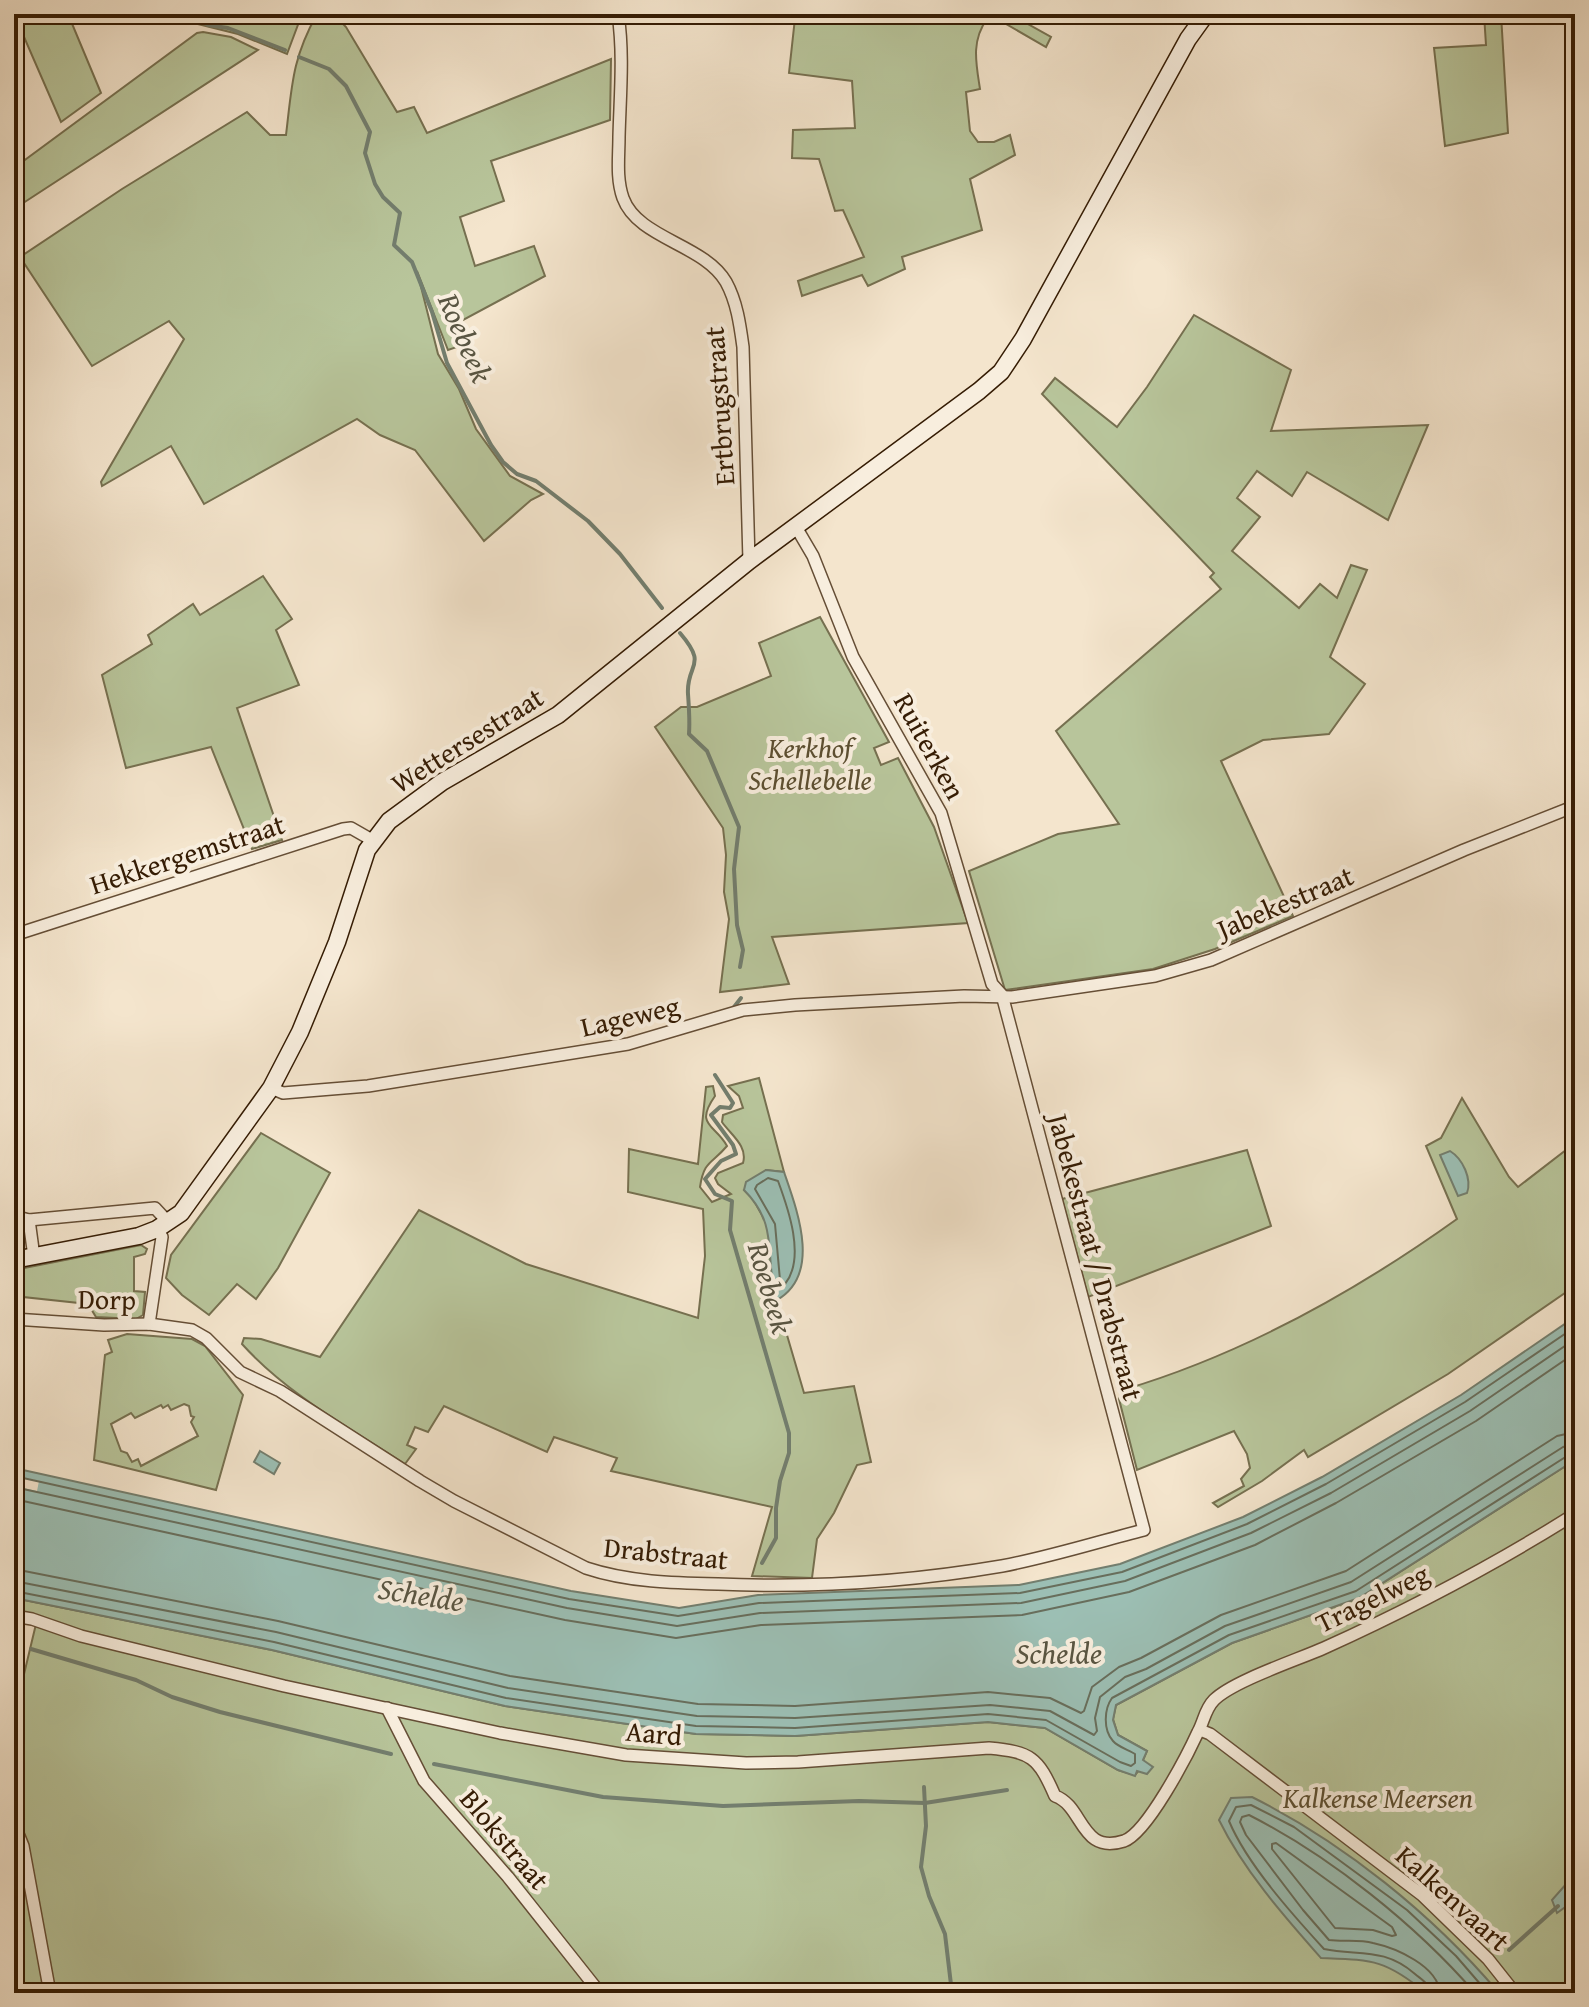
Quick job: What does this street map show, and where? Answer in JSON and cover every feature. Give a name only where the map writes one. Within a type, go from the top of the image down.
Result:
[{"type":"main road","name":"Wettersestraat","points":[[163,1225],[194,1198],[271,1088],[312,1004],[372,840],[389,821],[420,796],[558,715],[749,561],[1001,372],[1023,339],[1189,37],[1206,14]]},
{"type":"main road","points":[[14,1260],[110,1244],[163,1225]]},
{"type":"street","name":"Ertbrugstraat","points":[[618,14],[622,40],[618,175],[623,199],[633,214],[649,227],[706,260],[725,281],[738,314],[743,347],[749,561]]},
{"type":"street","name":"Ruiterken","points":[[796,527],[813,556],[853,657],[941,813],[992,984],[1002,995]]},
{"type":"street","name":"Jabekestraat","points":[[1002,995],[1012,997],[1090,987],[1186,969],[1575,806]]},
{"type":"street","name":"Hekkergemstraat","points":[[14,935],[343,829],[351,828],[372,840]]},
{"type":"street","name":"Lageweg","points":[[271,1088],[283,1093],[324,1090],[461,1072],[652,1039],[743,1010],[1002,995]]},
{"type":"street","name":"Jabekestraat / Drabstraat","points":[[1002,995],[1144,1530]]},
{"type":"street","points":[[14,1216],[29,1220],[155,1208],[163,1225]]},
{"type":"street","points":[[29,1220],[34,1257]]},
{"type":"street","name":"Dorp","points":[[14,1319],[104,1325],[149,1324],[163,1225]]},
{"type":"street","name":"Drabstraat","points":[[149,1324],[192,1330],[206,1338],[240,1372],[280,1391],[454,1501],[586,1568],[605,1574],[691,1583],[853,1585],[1003,1565],[1144,1530]]},
{"type":"street","name":"Tragelweg","points":[[1200,1730],[1206,1711],[1215,1699],[1230,1690],[1459,1582],[1575,1514]]},
{"type":"street","name":"Aard","points":[[14,1616],[116,1645],[387,1708],[584,1749],[669,1759],[798,1762],[989,1748],[1018,1752],[1027,1755],[1045,1772],[1055,1796],[1068,1801],[1087,1834],[1104,1842],[1124,1841],[1143,1827],[1200,1730]]},
{"type":"street","name":"Blokstraat","points":[[387,1708],[424,1781],[508,1877],[600,1993]]},
{"type":"street","name":"Kalkenvaart","points":[[1200,1730],[1210,1734],[1422,1895],[1488,1959],[1515,1993]]},
{"type":"street","points":[[14,1824],[23,1846],[50,1993]]},
{"type":"green space","points":[[14,14],[68,14],[101,93],[61,122]]},
{"type":"green space","points":[[183,14],[302,14],[287,54],[238,34],[194,23]]},
{"type":"green space","points":[[317,14],[334,14],[346,27],[397,112],[414,107],[427,133],[611,59],[610,120],[491,161],[504,201],[460,217],[475,266],[534,246],[545,276],[461,321],[464,340],[448,350],[417,271],[438,354],[459,389],[476,429],[510,476],[543,494],[531,500],[484,541],[415,450],[380,435],[357,419],[204,504],[171,446],[102,486],[101,482],[184,339],[169,321],[92,366],[20,257],[247,112],[270,135],[286,135],[298,59]]},
{"type":"green space","points":[[766,14],[1010,14],[1051,37],[1046,47],[999,20],[987,19],[982,27],[976,52],[980,89],[966,92],[970,131],[978,142],[994,142],[1010,135],[1015,155],[970,179],[982,230],[902,257],[905,269],[868,286],[862,275],[802,296],[798,281],[864,257],[843,210],[835,211],[819,159],[792,158],[793,130],[855,128],[852,81],[789,73],[795,18]]},
{"type":"green space","points":[[1484,14],[1501,14],[1508,133],[1445,146],[1434,48],[1486,45]]},
{"type":"green space","points":[[197,33],[231,37],[258,50],[14,209],[14,168]]},
{"type":"green space","points":[[1194,315],[1291,370],[1271,431],[1428,425],[1388,520],[1307,472],[1292,496],[1257,471],[1237,498],[1260,517],[1232,551],[1299,608],[1320,584],[1337,598],[1351,565],[1367,570],[1330,657],[1365,684],[1329,734],[1263,740],[1221,761],[1293,916],[1215,949],[1153,969],[1005,990],[969,871],[1058,834],[1119,824],[1056,731],[1221,589],[1210,577],[1214,573],[1042,394],[1055,378],[1117,427]]},
{"type":"green space","points":[[263,576],[292,619],[276,630],[299,685],[237,708],[282,840],[252,849],[211,747],[126,768],[102,675],[152,644],[148,635],[193,604],[200,615]]},
{"type":"green space","name":"Kerkhof Schellebelle","points":[[820,617],[889,742],[874,748],[881,765],[898,758],[934,827],[968,923],[772,937],[789,984],[720,992],[729,919],[724,892],[726,855],[723,828],[655,727],[681,707],[697,707],[771,676],[759,643]]},
{"type":"green space","points":[[759,1078],[784,1172],[766,1170],[744,1190],[753,1199],[768,1226],[772,1284],[804,1393],[854,1386],[871,1462],[857,1465],[834,1513],[817,1539],[812,1578],[752,1576],[772,1507],[611,1471],[617,1458],[554,1437],[547,1452],[444,1406],[428,1432],[415,1427],[407,1445],[416,1449],[405,1464],[299,1394],[242,1344],[244,1338],[261,1339],[320,1357],[419,1210],[526,1264],[698,1318],[705,1256],[703,1209],[628,1192],[629,1149],[698,1164],[706,1087],[713,1086],[715,1096],[706,1119],[727,1146],[706,1167],[700,1187],[712,1202],[731,1194],[715,1178],[718,1173],[743,1163],[744,1157],[741,1146],[722,1122],[723,1115],[743,1108],[739,1096],[728,1086]]},
{"type":"green space","points":[[1462,1098],[1518,1187],[1575,1143],[1575,1286],[1448,1374],[1308,1457],[1304,1450],[1262,1481],[1218,1507],[1213,1503],[1244,1486],[1241,1479],[1250,1468],[1247,1454],[1234,1431],[1137,1470],[1119,1399],[1123,1390],[1212,1358],[1297,1318],[1379,1271],[1457,1219],[1426,1146],[1441,1138]]},
{"type":"green space","points":[[261,1133],[330,1173],[278,1268],[256,1299],[237,1284],[209,1315],[182,1295],[166,1278],[171,1255]]},
{"type":"green space","points":[[1247,1150],[1271,1226],[1088,1297],[1062,1199]]},
{"type":"green space","points":[[141,1245],[147,1249],[145,1254],[134,1257],[134,1291],[145,1292],[143,1315],[136,1319],[96,1317],[88,1304],[14,1296],[14,1270]]},
{"type":"green space","points":[[127,1334],[192,1339],[205,1346],[243,1395],[216,1490],[94,1460],[105,1355],[112,1352],[108,1340]],"holes":[[[184,1404],[189,1406],[194,1417],[191,1422],[198,1436],[141,1466],[138,1459],[132,1462],[127,1453],[121,1451],[111,1424],[131,1413],[135,1418],[161,1405],[163,1408],[168,1405],[171,1410]]]},
{"type":"green space","name":"Kalkense Meersen","points":[[1575,1460],[1575,1993],[14,1993],[14,1716],[36,1624],[34,1614],[14,1610],[14,1598],[272,1650],[505,1706],[696,1734],[795,1736],[988,1722],[1045,1728],[1118,1770],[1135,1775],[1145,1763],[1143,1760],[1147,1751],[1118,1735],[1113,1719],[1116,1705],[1232,1643],[1359,1598]]},
{"type":"water","points":[[1450,1151],[1459,1159],[1467,1176],[1467,1193],[1458,1196],[1440,1155]]},
{"type":"water","points":[[766,1170],[784,1172],[795,1204],[802,1240],[799,1274],[791,1289],[777,1300],[767,1230],[763,1217],[744,1190],[746,1182]]},
{"type":"water","name":"Schelde","points":[[1575,1317],[1575,1460],[1359,1598],[1232,1643],[1116,1705],[1113,1720],[1118,1735],[1147,1751],[1143,1760],[1153,1767],[1147,1774],[1137,1771],[1135,1776],[1118,1770],[1045,1728],[988,1722],[795,1736],[696,1734],[505,1706],[272,1650],[14,1598],[14,1468],[571,1591],[679,1608],[758,1595],[1019,1585],[1120,1564],[1243,1517],[1322,1477],[1461,1395]]},
{"type":"water","points":[[260,1451],[280,1463],[274,1474],[254,1462]]},
{"type":"water","points":[[1252,1797],[1320,1836],[1385,1883],[1416,1908],[1499,1993],[1426,1993],[1399,1973],[1377,1964],[1321,1958],[1253,1875],[1219,1820],[1231,1798]]},
{"type":"water","points":[[1567,1883],[1575,1883],[1575,1900],[1557,1913],[1552,1900]]},
{"type":"pier","points":[[14,1471],[21,1477],[39,1481],[37,1491],[14,1486]]},
{"type":"waterway","name":"Roebeek","points":[[188,14],[208,25],[228,28],[285,50]]},
{"type":"waterway","name":"Roebeek","points":[[299,57],[329,69],[346,86],[370,132],[365,153],[375,184],[383,197],[400,213],[394,245],[412,262],[432,312],[447,363],[491,445],[503,462],[517,474],[536,481],[588,521],[620,554],[662,608]]},
{"type":"waterway","name":"Roebeek","points":[[680,633],[695,659],[688,684],[689,734],[707,751],[739,827],[734,869],[737,925],[743,950],[740,967]]},
{"type":"waterway","name":"Roebeek","points":[[734,1007],[741,998]]},
{"type":"waterway","name":"Roebeek","points":[[715,1075],[733,1103],[730,1108],[720,1107],[711,1115],[736,1154],[721,1161],[705,1179],[715,1194],[732,1201],[730,1230],[789,1433],[789,1453],[776,1508],[776,1538],[762,1563]]},
{"type":"waterway","points":[[31,1649],[136,1680],[172,1697],[220,1712],[391,1754]]},
{"type":"waterway","points":[[434,1764],[603,1797],[723,1806],[859,1801],[925,1803],[1007,1790]]},
{"type":"waterway","points":[[924,1787],[926,1826],[921,1867],[945,1934],[952,1993]]},
{"type":"waterway","points":[[1509,1950],[1558,1906]]}]
